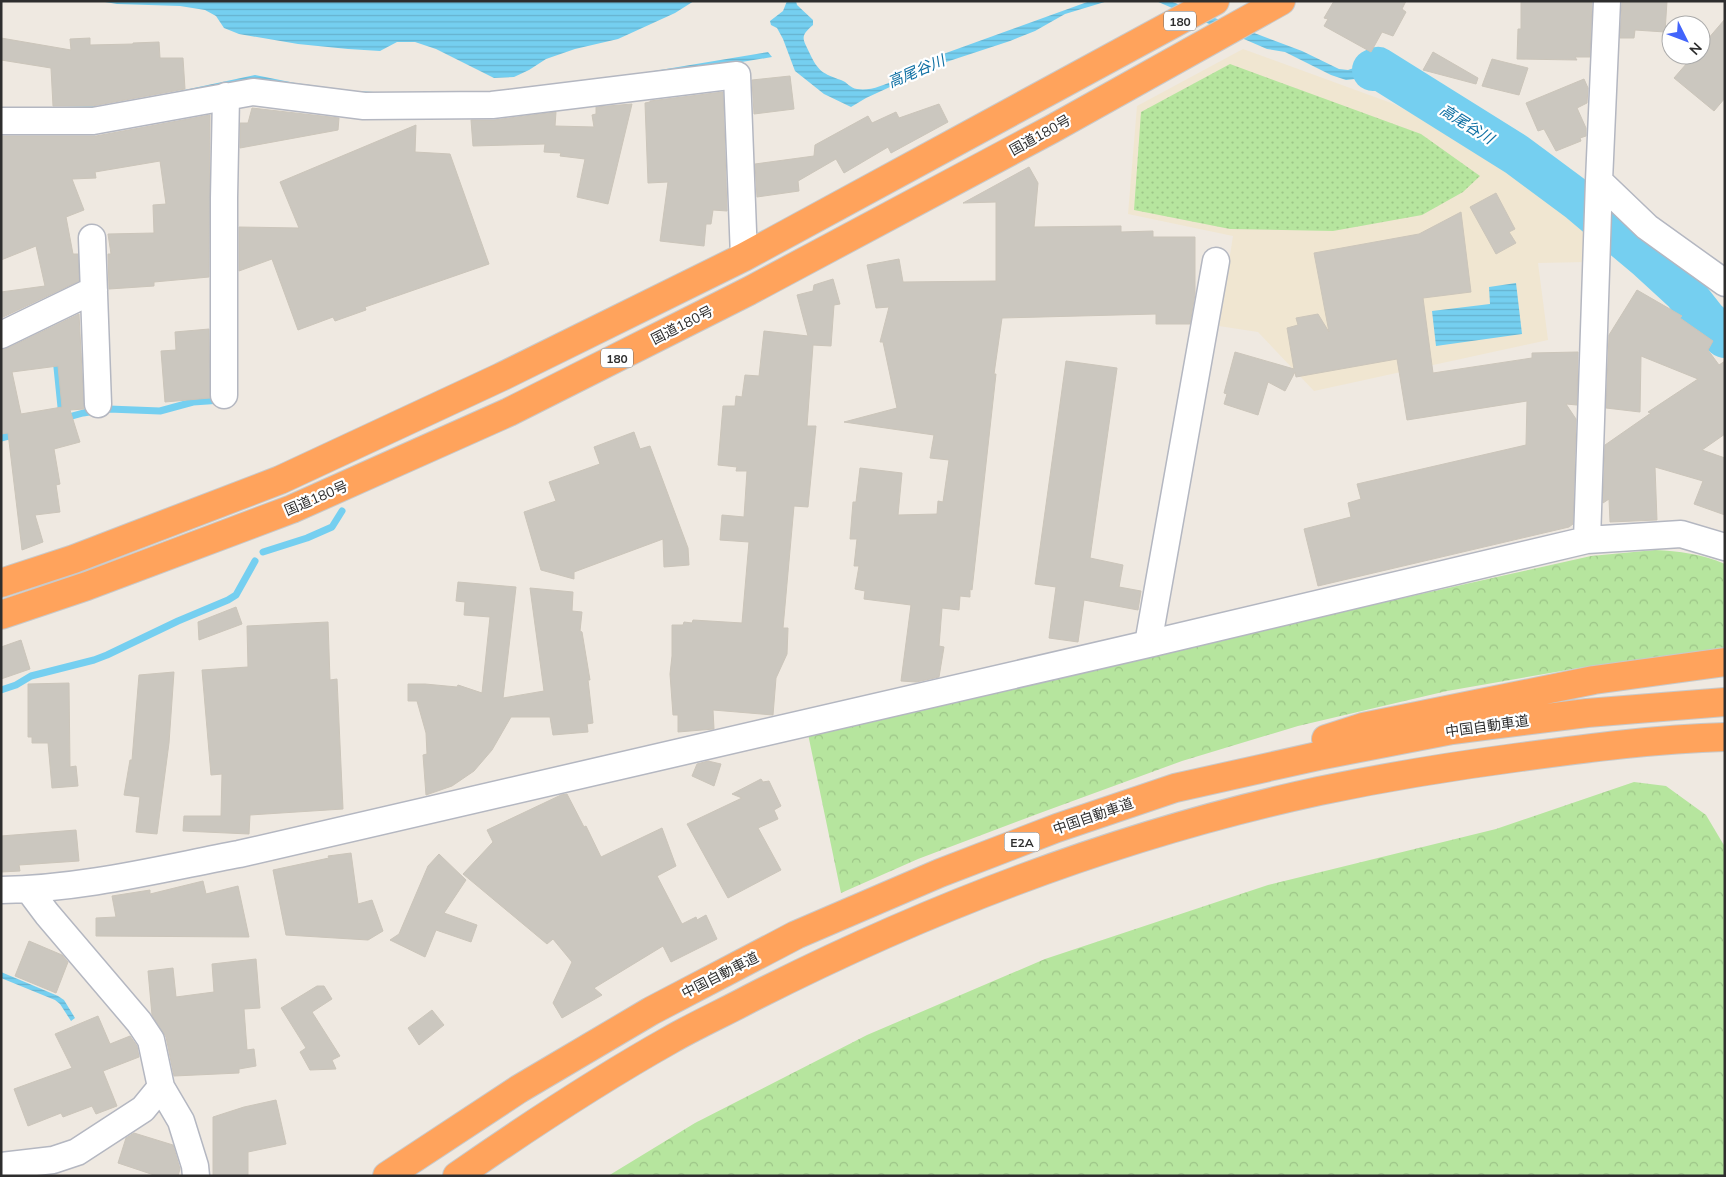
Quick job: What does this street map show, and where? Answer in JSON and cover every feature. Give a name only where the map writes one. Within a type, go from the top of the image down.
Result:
[{"type":"highway","name":"180","points":[[1,583],[74,558],[280,480],[501,377],[744,257],[1215,1]]},
{"type":"highway","name":"国道180号","points":[[1,615],[96,582],[292,509],[510,412],[750,291],[1052,129],[1279,2]]},
{"type":"highway","points":[[1175,788],[1362,727],[1594,680],[1725,662]]},
{"type":"highway","name":"中国自動車道","points":[[387,1176],[519,1089],[651,1011],[796,935],[940,873],[1057,828],[1175,788],[1318,756],[1452,730],[1588,712],[1725,702]]},
{"type":"highway","name":"E2A","points":[[457,1176],[534,1122],[679,1035],[809,969],[943,909],[1074,860],[1192,824],[1318,792],[1459,765],[1590,748],[1725,737]]},
{"type":"street","points":[[1587,540],[1607,1]]},
{"type":"street","points":[[1,121],[93,121],[253,92],[364,106],[492,105],[737,75],[744,257]]},
{"type":"street","points":[[224,394],[226,96]]},
{"type":"street","points":[[1599,190],[1725,283]]},
{"type":"street","points":[[92,238],[98,404]]},
{"type":"street","points":[[1148,644],[1216,261]]},
{"type":"street","points":[[1,335],[94,290]]},
{"type":"street","points":[[1,890],[29,890],[91,883],[239,854],[1148,644],[1587,540],[1681,534],[1725,547]]},
{"type":"street","points":[[29,890],[47,914],[139,1022],[151,1040],[161,1087],[181,1121],[195,1166],[196,1176]]},
{"type":"street","points":[[1,1166],[53,1160],[77,1152],[143,1109],[161,1087]]},
{"type":"shaded area","points":[[1243,49],[1394,104],[1517,169],[1584,219],[1586,262],[1538,263],[1548,340],[1314,391],[1258,332],[1219,326],[1233,236],[1128,214],[1137,106]]},
{"type":"green space","points":[[1230,64],[1421,134],[1480,176],[1463,192],[1422,215],[1333,231],[1230,229],[1134,210],[1141,112]]},
{"type":"green space","points":[[1655,550],[1690,554],[1725,564],[1725,648],[1579,668],[1447,691],[1298,726],[1182,761],[918,859],[841,893],[808,734],[1130,659],[1591,556]]},
{"type":"green space","points":[[1634,782],[1666,786],[1706,815],[1725,847],[1725,1176],[608,1176],[695,1123],[867,1035],[1045,959],[1268,885],[1496,829]]},
{"type":"water","points":[[99,1],[694,1],[675,13],[618,39],[575,49],[546,59],[514,77],[494,78],[436,49],[415,42],[397,42],[380,51],[298,44],[239,34],[224,28],[216,16],[205,10],[180,6],[117,4]]},
{"type":"water","points":[[787,1],[796,1],[797,5],[813,20],[813,25],[806,32],[804,38],[813,60],[819,68],[825,74],[843,81],[852,87],[866,89],[885,85],[946,53],[1090,1],[1108,1],[1065,14],[1035,31],[1010,41],[940,64],[866,98],[851,107],[824,94],[795,71],[783,39],[777,28],[771,25],[770,21],[783,11]]},
{"type":"water","points":[[1156,1],[1170,1],[1302,51],[1339,69],[1348,70],[1376,60],[1425,90],[1420,106],[1383,79],[1373,77],[1346,80],[1331,75],[1285,52],[1267,49]]},
{"type":"water","points":[[768,52],[772,57],[640,79],[525,94],[352,97],[101,114],[15,108],[109,106],[255,75],[295,83],[356,91],[410,94],[474,93],[630,75]]},
{"type":"water","points":[[1516,283],[1522,334],[1436,346],[1432,311],[1490,304],[1489,287]]},
{"type":"water","points":[[1,972],[58,996],[64,1000],[75,1018],[71,1021],[60,1004],[55,1000],[1,978]]},
{"type":"building","points":[[1334,1],[1406,1],[1402,9],[1406,12],[1393,36],[1382,32],[1371,52],[1324,26],[1328,19],[1324,18]]},
{"type":"building","points":[[1521,1],[1592,2],[1590,57],[1575,57],[1577,60],[1517,59],[1518,29],[1521,29]]},
{"type":"building","points":[[1622,1],[1667,1],[1666,15],[1661,15],[1661,32],[1635,30],[1634,38],[1620,38]]},
{"type":"building","points":[[1725,19],[1725,98],[1714,111],[1674,78],[1685,65],[1711,65],[1711,35]]},
{"type":"building","points":[[1,38],[71,50],[70,39],[90,38],[90,45],[159,42],[160,58],[183,58],[185,89],[92,106],[53,106],[51,68],[1,60]]},
{"type":"building","points":[[1433,52],[1478,78],[1476,84],[1423,70]]},
{"type":"building","points":[[1492,59],[1528,68],[1519,95],[1482,86]]},
{"type":"building","points":[[790,76],[794,109],[754,114],[752,80]]},
{"type":"building","points":[[1584,79],[1588,88],[1587,103],[1577,108],[1586,128],[1586,136],[1580,138],[1581,141],[1556,151],[1544,129],[1538,131],[1526,103]]},
{"type":"building","points":[[723,92],[727,211],[713,210],[711,224],[706,224],[704,246],[660,241],[668,182],[648,183],[645,103]]},
{"type":"building","points":[[632,104],[608,204],[577,197],[585,159],[560,156],[561,153],[544,152],[545,144],[473,146],[471,120],[494,120],[556,112],[555,126],[594,127],[592,115],[596,114],[596,107]]},
{"type":"building","points":[[939,104],[948,122],[891,153],[888,147],[844,173],[836,159],[798,181],[799,191],[757,197],[755,164],[814,156],[815,145],[868,116],[872,123],[896,112],[899,118]]},
{"type":"building","points":[[252,108],[339,118],[338,130],[240,148],[240,123],[248,123]]},
{"type":"building","points":[[210,115],[209,277],[154,282],[154,286],[109,289],[108,254],[111,254],[108,234],[154,233],[153,205],[166,204],[160,161],[95,172],[96,178],[72,179],[84,210],[66,217],[73,254],[78,254],[79,281],[1,318],[1,292],[45,286],[36,246],[1,260],[1,136],[96,136]]},
{"type":"building","points":[[416,125],[415,152],[450,154],[489,264],[365,307],[366,310],[335,321],[333,317],[298,330],[272,259],[239,271],[239,227],[299,228],[280,182]]},
{"type":"building","points":[[1029,167],[1038,183],[1034,227],[1121,226],[1121,232],[1153,231],[1153,237],[1195,237],[1195,294],[1190,324],[1156,324],[1156,314],[1002,318],[994,374],[996,374],[972,590],[970,589],[970,597],[960,596],[959,610],[942,608],[939,646],[944,647],[939,677],[916,682],[901,681],[911,605],[864,599],[865,591],[855,589],[859,566],[854,566],[857,539],[850,539],[853,502],[856,502],[860,468],[902,473],[898,515],[937,514],[938,501],[943,502],[949,460],[930,458],[934,435],[844,422],[897,408],[883,342],[880,342],[889,307],[876,308],[867,265],[899,259],[903,282],[996,281],[996,202],[963,203]]},
{"type":"building","points":[[1496,193],[1515,229],[1509,232],[1516,243],[1496,254],[1470,207]]},
{"type":"building","points":[[1461,212],[1471,292],[1423,298],[1433,373],[1532,358],[1532,353],[1578,352],[1577,405],[1566,404],[1576,419],[1573,524],[1569,527],[1318,586],[1304,529],[1351,517],[1348,503],[1361,499],[1357,484],[1526,445],[1527,401],[1407,420],[1397,359],[1296,377],[1295,372],[1285,391],[1268,382],[1258,415],[1224,404],[1227,394],[1224,393],[1235,352],[1294,369],[1287,328],[1298,325],[1296,318],[1318,314],[1329,332],[1314,253],[1419,234]]},
{"type":"building","points":[[833,279],[840,304],[834,305],[831,346],[813,345],[807,426],[816,426],[808,507],[794,506],[783,628],[788,628],[787,654],[776,678],[773,715],[713,710],[714,729],[678,732],[678,715],[673,715],[670,674],[672,625],[683,625],[684,622],[692,623],[693,620],[742,623],[749,542],[720,540],[722,515],[744,517],[747,471],[736,471],[737,467],[718,465],[723,406],[735,406],[736,396],[742,397],[745,375],[759,376],[764,331],[808,336],[797,295],[813,291],[814,285]]},
{"type":"building","points":[[1637,290],[1682,316],[1680,318],[1713,341],[1708,350],[1719,365],[1725,361],[1725,434],[1702,450],[1725,458],[1725,515],[1694,504],[1703,481],[1655,467],[1657,520],[1610,522],[1609,499],[1603,503],[1605,445],[1651,413],[1648,412],[1698,379],[1641,356],[1640,412],[1606,408],[1609,335]]},
{"type":"building","points":[[79,314],[84,409],[70,410],[80,442],[54,449],[60,484],[56,485],[60,512],[35,515],[43,542],[22,550],[8,433],[1,434],[1,350]],"holes":[[[58,366],[62,407],[21,414],[12,372]]]},
{"type":"building","points":[[209,329],[210,398],[165,402],[161,351],[176,350],[175,332]]},
{"type":"building","points":[[1066,361],[1117,368],[1090,558],[1123,565],[1119,587],[1141,591],[1138,610],[1084,600],[1078,642],[1049,638],[1056,587],[1035,584]]},
{"type":"building","points":[[634,432],[640,449],[650,446],[688,548],[689,565],[664,567],[663,539],[574,572],[574,579],[541,570],[524,512],[556,501],[549,482],[600,464],[594,447]]},
{"type":"building","points":[[458,582],[516,587],[503,698],[544,691],[530,588],[573,592],[572,611],[582,612],[580,631],[582,632],[590,680],[588,680],[593,723],[587,724],[588,732],[553,735],[550,717],[511,717],[492,750],[474,771],[452,786],[426,795],[423,755],[427,754],[426,733],[417,701],[408,701],[408,684],[457,687],[458,685],[482,693],[490,617],[464,615],[465,602],[456,601]]},
{"type":"building","points":[[236,607],[242,624],[199,640],[198,622]]},
{"type":"building","points":[[328,622],[330,680],[337,679],[343,809],[250,815],[249,834],[183,831],[184,816],[221,816],[222,774],[211,775],[202,670],[248,667],[247,626]]},
{"type":"building","points":[[21,640],[30,669],[1,679],[1,647]]},
{"type":"building","points":[[174,672],[169,743],[157,834],[136,832],[140,797],[124,795],[130,760],[132,760],[139,675]]},
{"type":"building","points":[[69,683],[70,767],[76,766],[78,786],[52,788],[48,743],[32,743],[32,737],[28,737],[28,684]]},
{"type":"building","points":[[708,761],[721,764],[714,786],[692,776],[697,764]]},
{"type":"building","points":[[761,779],[763,782],[769,781],[781,806],[774,810],[778,819],[758,828],[781,870],[728,898],[687,824],[742,798],[732,794]]},
{"type":"building","points":[[567,794],[584,827],[586,826],[601,857],[662,828],[676,866],[657,876],[682,924],[696,917],[697,920],[706,915],[717,939],[671,962],[663,946],[594,988],[602,995],[562,1018],[553,1003],[572,962],[553,939],[547,944],[463,874],[493,842],[487,830],[561,795]]},
{"type":"building","points":[[76,830],[79,861],[19,865],[20,871],[1,872],[1,836]]},
{"type":"building","points":[[351,853],[358,904],[372,900],[383,931],[368,940],[286,935],[273,870],[329,858],[328,856]]},
{"type":"building","points":[[439,854],[466,880],[444,913],[477,925],[471,942],[436,930],[425,957],[390,940],[399,934],[428,866]]},
{"type":"building","points":[[203,881],[206,894],[238,886],[249,937],[96,936],[96,918],[116,917],[112,896],[150,890],[150,894]]},
{"type":"building","points":[[29,941],[62,955],[68,962],[56,993],[15,976]]},
{"type":"building","points":[[256,959],[260,1008],[244,1009],[247,1050],[254,1049],[256,1066],[239,1069],[239,1073],[174,1076],[166,1037],[152,1015],[148,971],[173,968],[176,997],[214,992],[212,964]]},
{"type":"building","points":[[317,986],[324,986],[332,999],[312,1012],[340,1056],[332,1060],[336,1069],[310,1070],[300,1052],[306,1048],[281,1008]]},
{"type":"building","points":[[432,1010],[444,1025],[419,1045],[408,1028]]},
{"type":"building","points":[[98,1016],[110,1044],[130,1036],[137,1046],[139,1057],[103,1071],[117,1106],[96,1114],[92,1106],[63,1117],[61,1113],[28,1126],[14,1089],[72,1068],[55,1034]]},
{"type":"building","points":[[276,1100],[286,1144],[248,1152],[248,1176],[213,1176],[213,1117],[244,1107]]},
{"type":"building","points":[[134,1133],[173,1145],[180,1169],[178,1176],[157,1176],[118,1163],[126,1138]]},
{"type":"waterway","name":"高尾谷川","points":[[1373,70],[1378,68],[1517,155],[1579,201],[1684,292],[1706,320],[1725,337]]},
{"type":"waterway","points":[[56,358],[62,417]]},
{"type":"waterway","points":[[65,418],[109,409],[160,411],[193,402],[222,400]]},
{"type":"waterway","points":[[1,438],[16,434]]},
{"type":"waterway","points":[[263,552],[307,538],[332,527],[342,511]]},
{"type":"waterway","points":[[1,690],[16,685],[31,676],[107,655],[178,621],[228,600],[236,595],[255,561]]}]
